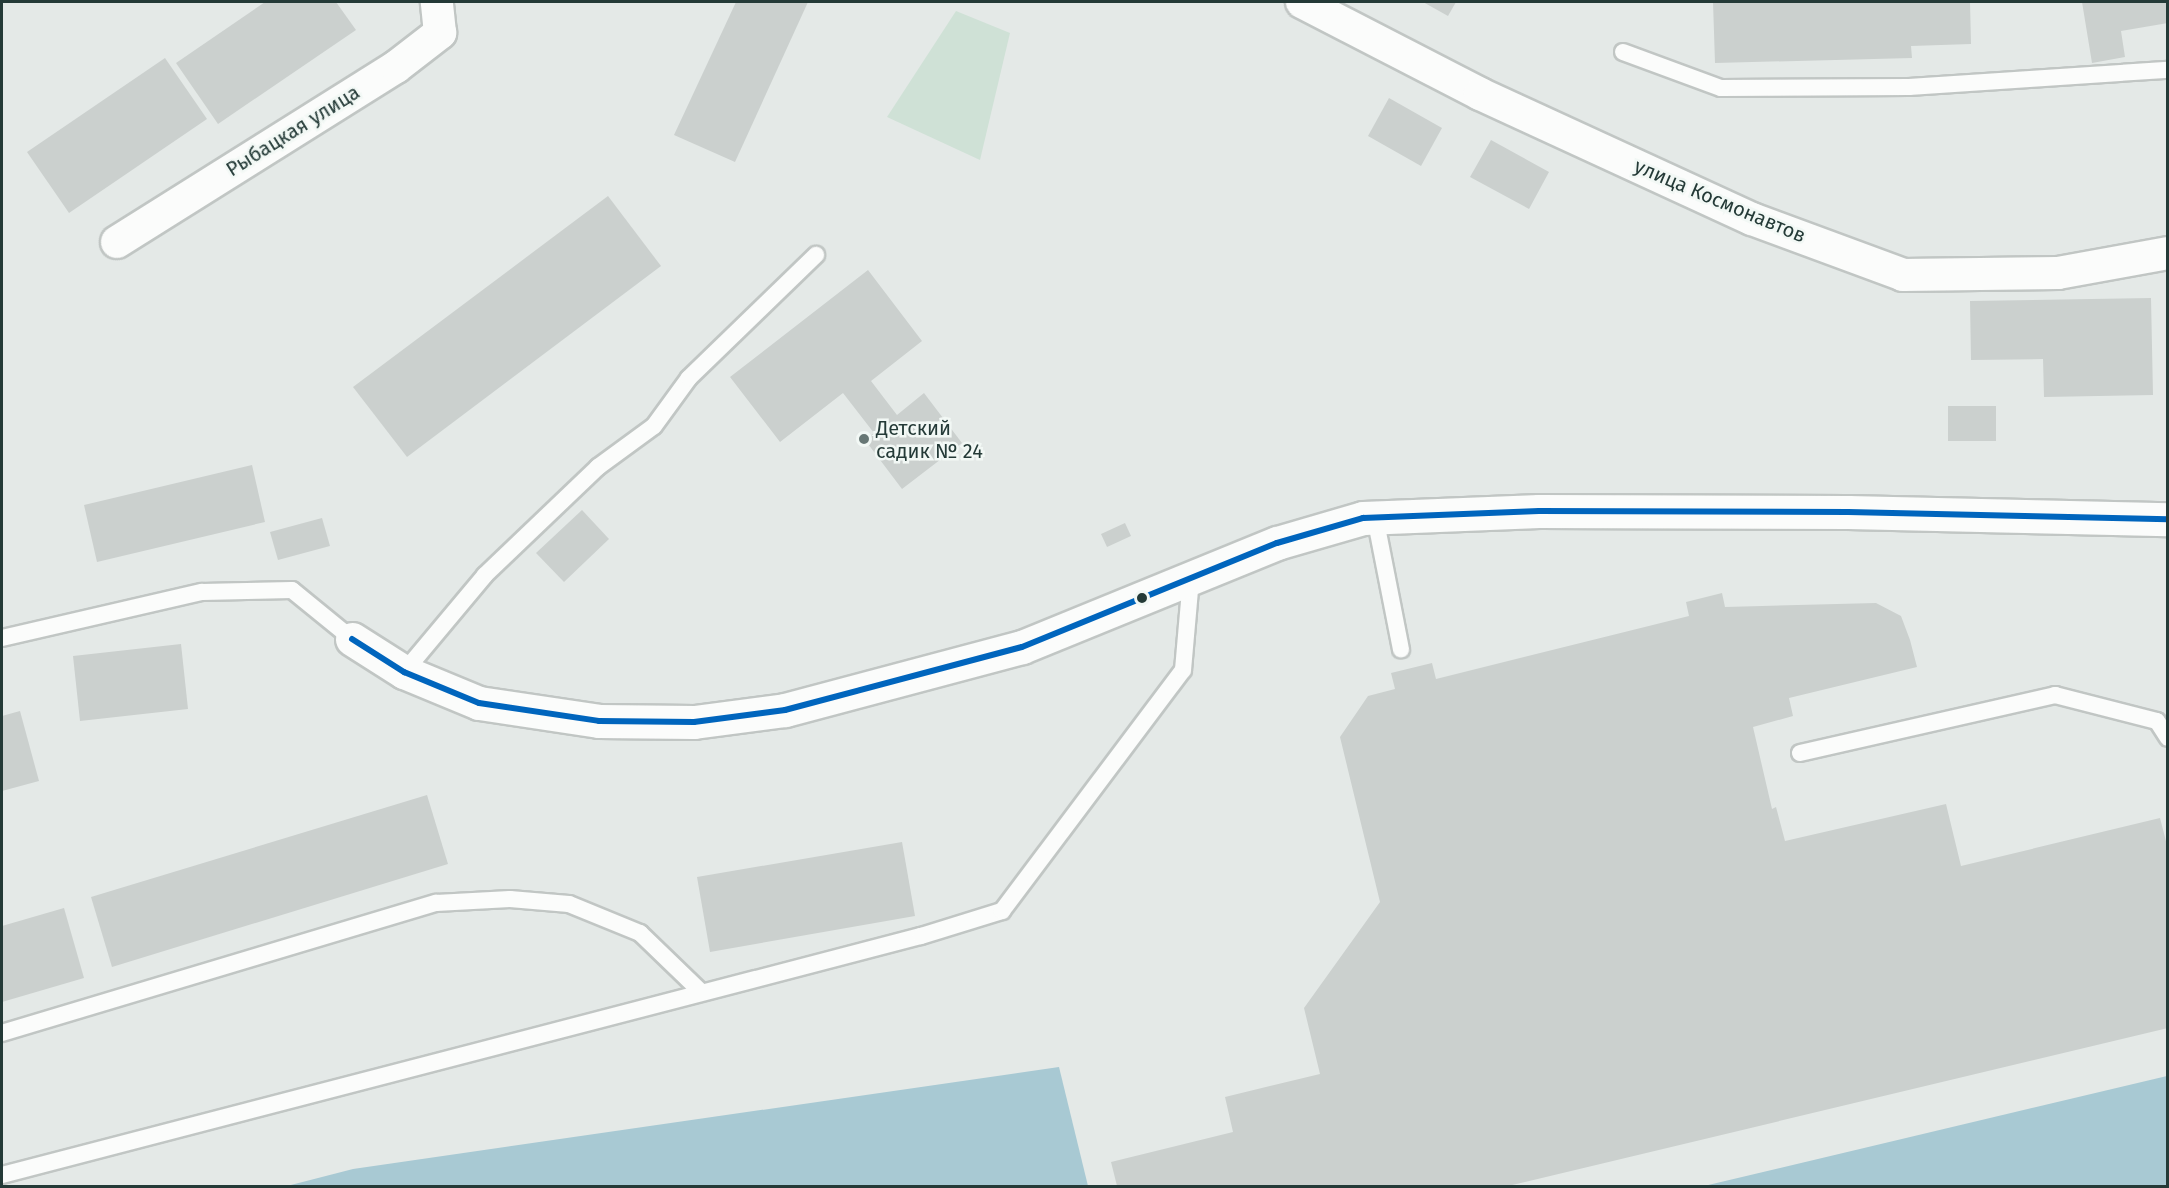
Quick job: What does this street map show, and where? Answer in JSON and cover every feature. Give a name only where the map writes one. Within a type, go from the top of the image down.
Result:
[{"type":"street","name":"Рыбацкая улица","points":[[117,242],[396,67],[440,33],[437,2]]},
{"type":"street","name":"улица Космонавтов","points":[[1302,2],[1480,94],[1741,214],[1904,275],[2058,273],[2168,253]]},
{"type":"street","points":[[352,639],[404,672],[479,702],[537,714],[650,723],[739,719],[1022,647],[1276,543],[1375,517],[1539,511],[1824,512],[2168,519]]},
{"type":"lane","points":[[1623,52],[1721,88],[1909,87],[2168,70]]},
{"type":"lane","points":[[404,672],[485,575],[598,467],[654,426],[689,378],[816,255]]},
{"type":"lane","points":[[1375,517],[1401,649]]},
{"type":"lane","points":[[2,1175],[921,936],[1002,911],[1184,670],[1191,578]]},
{"type":"lane","points":[[2,638],[202,592],[292,590],[352,639]]},
{"type":"lane","points":[[1800,753],[2055,695],[2157,721],[2168,738]]},
{"type":"lane","points":[[2,1033],[436,903],[510,899],[568,904],[640,933],[701,992]]},
{"type":"green space","points":[[956,11],[1010,33],[980,160],[887,117]]},
{"type":"water","points":[[1059,1067],[1088,1186],[287,1186],[353,1169]]},
{"type":"water","points":[[2167,1076],[2167,1186],[1704,1186]]},
{"type":"building","points":[[265,2],[336,2],[356,30],[218,124],[176,63]]},
{"type":"building","points":[[736,2],[808,2],[735,162],[674,135]]},
{"type":"building","points":[[1423,2],[1456,2],[1448,16]]},
{"type":"building","points":[[1713,2],[1970,2],[1971,44],[1911,46],[1912,58],[1715,63]]},
{"type":"building","points":[[2082,2],[2168,2],[2168,23],[2121,31],[2125,57],[2092,63]]},
{"type":"building","points":[[165,58],[207,119],[69,213],[27,152]]},
{"type":"building","points":[[1389,98],[1442,128],[1421,166],[1368,136]]},
{"type":"building","points":[[1491,140],[1549,172],[1529,209],[1470,177]]},
{"type":"building","points":[[608,196],[661,266],[407,457],[353,387]]},
{"type":"building","points":[[868,270],[922,341],[871,381],[897,415],[924,393],[962,443],[902,489],[865,440],[874,433],[843,393],[780,442],[730,377]]},
{"type":"building","points":[[2151,298],[2153,395],[2044,397],[2043,359],[1971,360],[1970,301]]},
{"type":"building","points":[[1948,406],[1996,406],[1996,441],[1948,441]]},
{"type":"building","points":[[252,465],[265,522],[97,562],[84,505]]},
{"type":"building","points":[[582,510],[609,539],[564,582],[536,553]]},
{"type":"building","points":[[322,518],[330,546],[278,560],[270,532]]},
{"type":"building","points":[[1125,523],[1131,536],[1107,547],[1101,534]]},
{"type":"building","points":[[1722,593],[1725,607],[1876,603],[1901,616],[1917,667],[1789,698],[1793,716],[1753,727],[1772,809],[1776,807],[1785,841],[1946,804],[1961,866],[2160,818],[2168,849],[2168,1028],[1508,1186],[1117,1186],[1111,1162],[1233,1132],[1225,1097],[1320,1074],[1304,1008],[1380,902],[1340,737],[1368,696],[1395,689],[1391,673],[1432,663],[1436,679],[1689,616],[1686,602]]},
{"type":"building","points":[[181,644],[188,709],[80,721],[73,656]]},
{"type":"building","points":[[20,711],[39,781],[2,791],[2,716]]},
{"type":"building","points":[[427,795],[448,864],[112,967],[91,897]]},
{"type":"building","points":[[902,842],[915,916],[710,952],[697,877]]},
{"type":"building","points":[[64,908],[84,978],[2,1002],[2,926]]},
{"type":"transit line","points":[[352,639],[404,672],[479,703],[599,721],[694,722],[785,710],[1022,647],[1277,543],[1363,518],[1539,511],[1848,512],[2168,519]]},
{"type":"place","name":"Детский садик № 24","points":[[864,439]]}]
